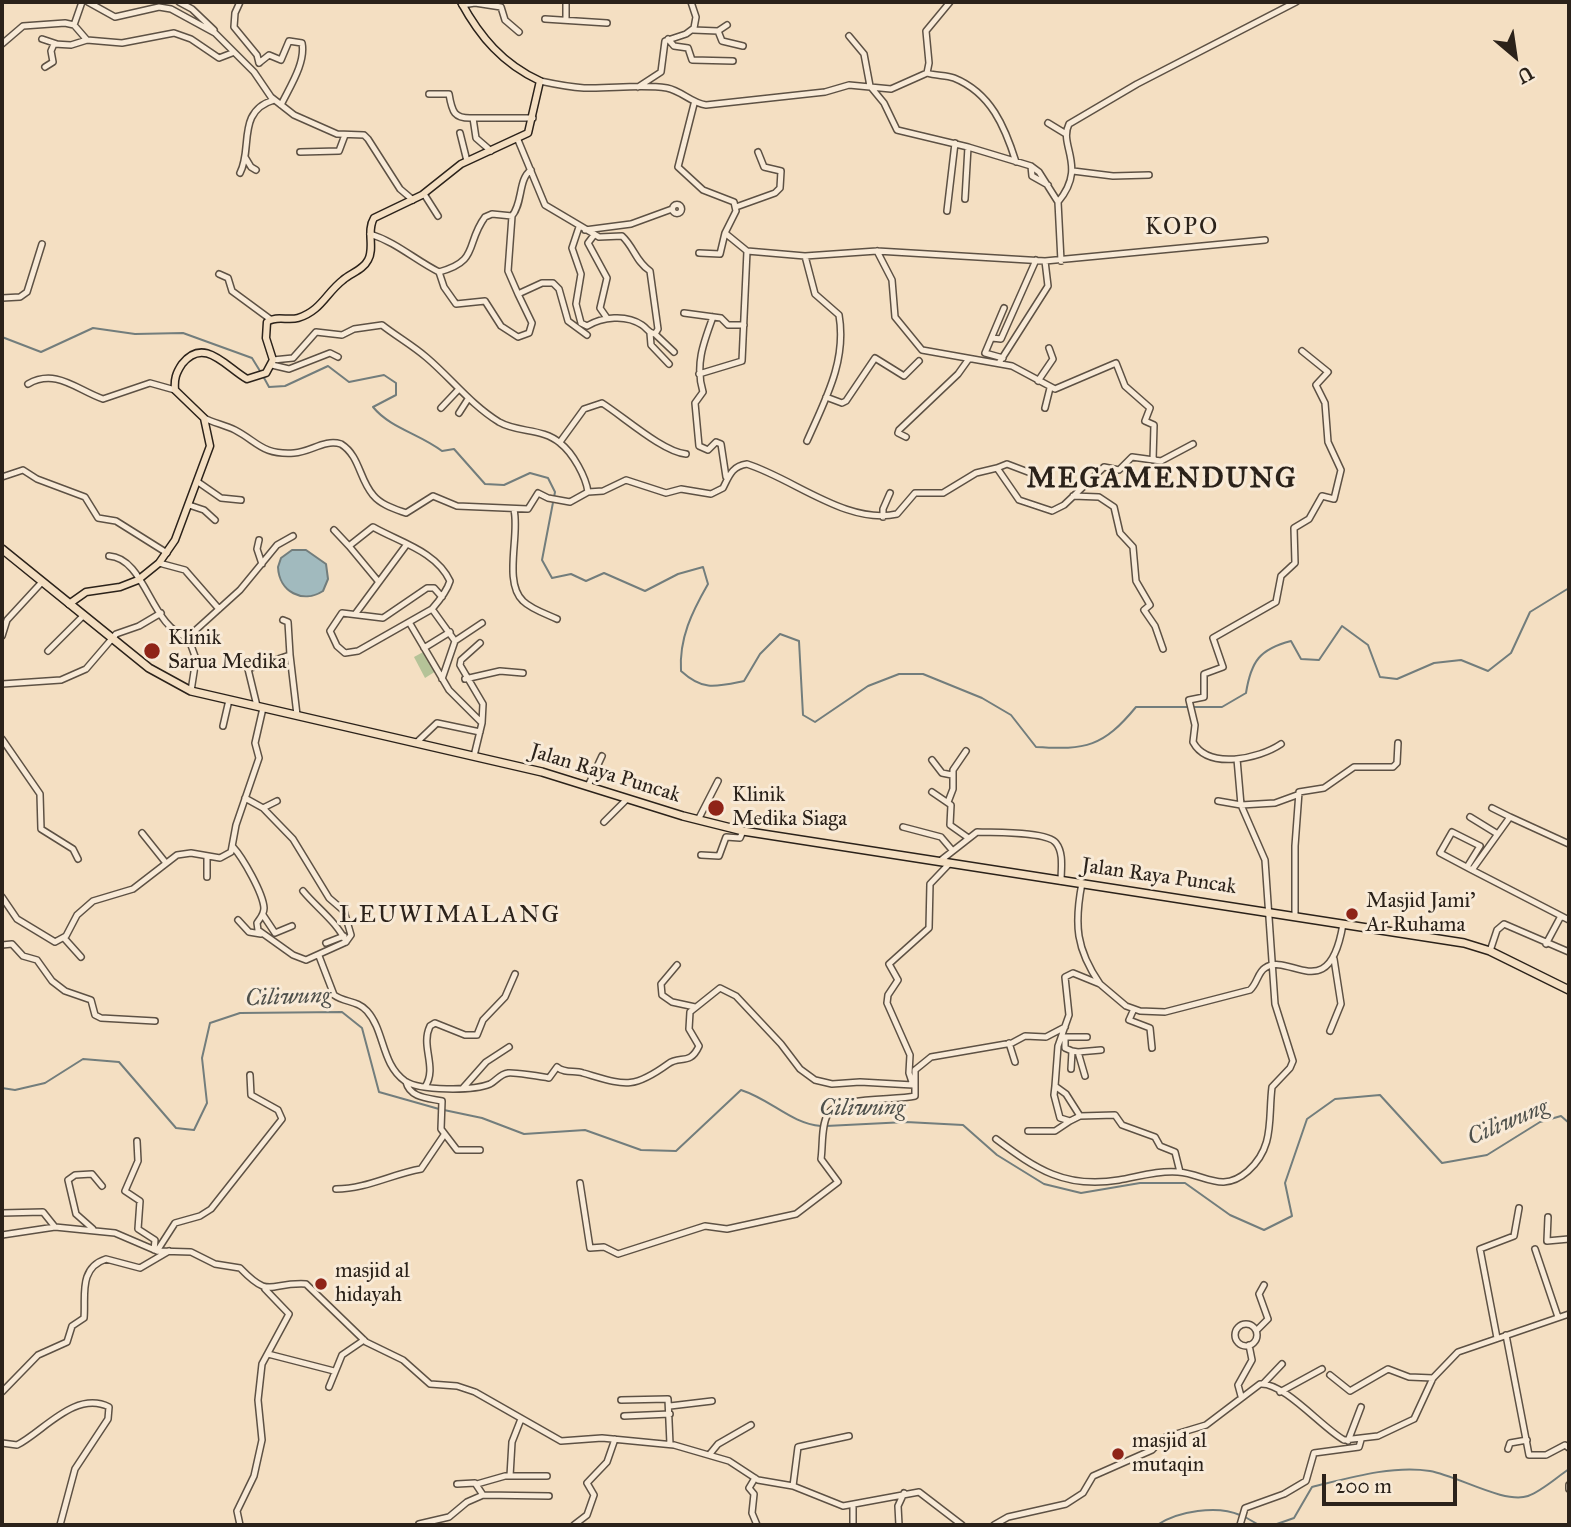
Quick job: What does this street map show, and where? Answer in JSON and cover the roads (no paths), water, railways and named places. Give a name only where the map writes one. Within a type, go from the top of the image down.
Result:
[{"type":"highway","name":"Jalan Raya Puncak","points":[[2,550],[161,677],[191,691],[474,756],[743,831],[1432,937],[1490,951],[1569,990]]},
{"type":"main road","points":[[69,604],[86,592],[120,587],[138,580],[167,553],[210,451],[204,418],[175,390],[178,370],[188,357],[200,352],[219,357],[245,379],[266,373],[272,362],[266,338],[270,319],[299,318],[318,308],[341,281],[368,261],[374,218],[424,194],[443,175],[467,161],[519,140],[530,129],[540,82],[507,63],[485,40],[461,3]]},
{"type":"street","points":[[74,25],[85,2],[115,17],[167,8],[215,33]]},
{"type":"street","points":[[179,2],[192,9],[254,72],[274,100],[304,120],[345,135],[364,135],[400,189],[413,200]]},
{"type":"street","points":[[240,2],[234,26],[257,55],[259,64]]},
{"type":"street","points":[[566,2],[566,20]]},
{"type":"street","points":[[691,2],[696,17],[693,30]]},
{"type":"street","points":[[927,73],[929,62],[926,32],[950,2]]},
{"type":"street","points":[[1058,202],[1068,190],[1073,171],[1066,134],[1067,126],[1072,121],[1168,67],[1296,2]]},
{"type":"street","points":[[461,3],[501,7],[505,20],[519,32]]},
{"type":"street","points":[[545,19],[607,23]]},
{"type":"street","points":[[74,25],[87,40]]},
{"type":"street","points":[[2,44],[23,26],[74,25]]},
{"type":"street","points":[[638,87],[661,72],[664,45],[668,39],[693,30],[718,31],[727,25]]},
{"type":"street","points":[[718,31],[722,41],[743,46]]},
{"type":"street","points":[[42,39],[57,44],[75,44],[87,40],[114,44],[176,34],[191,39],[217,57],[232,52]]},
{"type":"street","points":[[849,36],[855,38],[867,60],[870,86],[884,103],[897,130],[1031,166],[1042,174],[1058,202],[1061,261]]},
{"type":"street","points":[[668,39],[674,47],[688,48],[692,60],[733,61]]},
{"type":"street","points":[[254,72],[269,55],[282,59],[289,41],[303,43],[304,50],[296,75],[281,105]]},
{"type":"street","points":[[45,67],[52,63],[51,47],[57,44]]},
{"type":"street","points":[[540,82],[583,88],[638,87],[673,90],[694,104],[719,105],[825,92],[849,85],[897,88],[927,73],[954,78],[984,97],[998,117],[1016,162]]},
{"type":"street","points":[[429,94],[448,94],[456,117],[533,118]]},
{"type":"street","points":[[240,173],[245,156],[244,141],[253,115],[261,105],[274,100]]},
{"type":"street","points":[[694,104],[678,167],[703,190],[729,199],[736,207]]},
{"type":"street","points":[[473,118],[477,139],[491,151]]},
{"type":"street","points":[[1048,123],[1066,134]]},
{"type":"street","points":[[460,133],[467,161]]},
{"type":"street","points":[[300,152],[339,151],[345,135]]},
{"type":"street","points":[[519,140],[542,202],[594,235],[622,236],[638,262],[650,271],[658,329],[653,334],[653,348],[669,364]]},
{"type":"street","points":[[947,211],[955,144]]},
{"type":"street","points":[[965,199],[968,147]]},
{"type":"street","points":[[698,253],[720,254],[736,207],[775,193],[780,188],[781,171],[763,166],[758,152]]},
{"type":"street","points":[[245,156],[250,167],[256,170]]},
{"type":"street","points":[[370,234],[397,244],[409,256],[439,272],[444,287],[456,304],[484,300],[490,304],[504,329],[520,337],[530,332],[532,323],[508,271],[512,216],[518,207],[524,176],[531,170]]},
{"type":"street","points":[[1073,171],[1113,176],[1149,175]]},
{"type":"street","points":[[424,194],[438,216]]},
{"type":"street","points":[[582,228],[631,224],[672,209]]},
{"type":"street","points":[[439,272],[467,259],[486,216],[512,216]]},
{"type":"street","points":[[582,228],[572,248],[581,274],[578,315],[585,326],[607,318],[635,322],[674,352]]},
{"type":"street","points":[[725,233],[747,251],[806,256],[877,251],[1045,261],[1265,240]]},
{"type":"street","points":[[594,235],[589,244],[606,274],[607,288],[600,310],[607,318]]},
{"type":"street","points":[[2,298],[20,297],[27,292],[41,244]]},
{"type":"street","points":[[699,374],[743,361],[747,251]]},
{"type":"street","points":[[877,251],[892,280],[895,317],[916,346],[932,353],[968,360],[1001,361]]},
{"type":"street","points":[[806,256],[815,295],[840,317],[838,366],[807,441]]},
{"type":"street","points":[[992,338],[1000,341],[1035,260]]},
{"type":"street","points":[[1001,361],[1048,286],[1045,261]]},
{"type":"street","points":[[219,274],[229,278],[232,290],[270,319]]},
{"type":"street","points":[[518,294],[542,283],[555,284],[559,289],[568,321],[587,335]]},
{"type":"street","points":[[1004,308],[985,354],[1050,388],[1062,387],[1082,375],[1115,363],[1125,386],[1150,408],[1145,421],[1154,425],[1153,460]]},
{"type":"street","points":[[684,313],[722,318],[727,324],[744,325]]},
{"type":"street","points":[[204,418],[235,430],[257,447],[266,449],[296,453],[328,443],[341,443],[353,456],[372,494],[387,506],[407,513],[433,496],[457,506],[530,509],[538,493],[548,499],[570,502],[588,492],[603,491],[628,480],[666,493],[681,488],[710,494],[723,488],[726,477],[721,444],[716,442],[707,450],[699,447],[695,403],[703,392],[699,374],[700,353],[713,317]]},
{"type":"street","points":[[997,323],[1006,326]]},
{"type":"street","points":[[272,362],[293,358],[314,332],[342,335],[354,329],[382,325],[426,357],[468,399],[504,425],[547,435],[560,442],[573,455],[576,468],[584,473],[588,492]]},
{"type":"street","points":[[1038,381],[1053,359],[1049,348]]},
{"type":"street","points":[[1281,744],[1265,754],[1237,760],[1225,760],[1196,747],[1193,742],[1195,724],[1189,701],[1203,697],[1205,673],[1223,667],[1212,642],[1213,637],[1276,600],[1281,576],[1295,563],[1294,528],[1309,519],[1322,495],[1333,499],[1340,478],[1340,467],[1328,442],[1325,403],[1316,386],[1328,372],[1302,351]]},
{"type":"street","points":[[272,362],[289,369],[330,353],[338,358]]},
{"type":"street","points":[[826,397],[842,403],[846,401],[876,358],[904,376],[919,361]]},
{"type":"street","points":[[906,437],[898,433],[899,430],[958,374],[968,360]]},
{"type":"street","points":[[28,384],[42,378],[62,379],[103,399],[150,383],[175,390]]},
{"type":"street","points":[[1045,408],[1050,388]]},
{"type":"street","points":[[441,408],[449,404],[458,390]]},
{"type":"street","points":[[459,413],[468,399]]},
{"type":"street","points":[[560,442],[584,409],[602,403],[666,449],[686,454]]},
{"type":"street","points":[[996,468],[1012,493],[1037,508],[1054,510],[1104,467],[1119,470],[1132,457],[1165,460],[1193,444]]},
{"type":"street","points":[[726,477],[747,464],[772,472],[838,506],[865,516],[901,512],[915,493],[943,493],[970,476],[1007,464],[1036,475]]},
{"type":"street","points":[[2,477],[23,470],[37,479],[84,496],[98,518],[116,521],[167,553]]},
{"type":"street","points":[[198,482],[221,498],[241,500]]},
{"type":"street","points":[[883,514],[890,493]]},
{"type":"street","points":[[1073,496],[1102,498],[1115,510],[1120,533],[1133,547],[1136,582],[1150,604],[1144,611],[1157,629],[1163,649]]},
{"type":"street","points":[[188,505],[204,510],[215,520]]},
{"type":"street","points":[[514,510],[517,523],[514,577],[518,593],[525,603],[557,619]]},
{"type":"street","points":[[349,546],[373,527],[394,541],[407,544],[426,554],[449,577],[449,583],[442,597],[432,609],[358,651],[347,653],[337,646],[330,629],[342,613],[386,618],[430,587],[442,597]]},
{"type":"street","points":[[334,530],[378,581]]},
{"type":"street","points":[[188,637],[219,609],[277,545],[293,536]]},
{"type":"street","points":[[259,540],[257,549],[262,564]]},
{"type":"street","points":[[356,613],[407,544]]},
{"type":"street","points":[[109,556],[126,561],[161,613],[180,635],[188,637]]},
{"type":"street","points":[[159,562],[185,570],[219,609]]},
{"type":"street","points":[[2,636],[10,616],[42,582]]},
{"type":"street","points":[[432,609],[455,641]]},
{"type":"street","points":[[2,684],[61,680],[73,675],[96,660],[112,638],[161,613]]},
{"type":"street","points":[[48,651],[84,615]]},
{"type":"street","points":[[283,620],[288,622],[297,715]]},
{"type":"street","points":[[409,622],[442,679],[482,723]]},
{"type":"street","points":[[442,679],[455,641],[482,623]]},
{"type":"street","points":[[424,648],[450,632]]},
{"type":"street","points":[[188,637],[196,659],[191,691]]},
{"type":"street","points":[[474,756],[482,723],[483,704],[465,679],[460,660],[480,643]]},
{"type":"street","points":[[290,655],[248,669],[260,707],[255,743],[258,758],[233,834],[233,847],[243,860],[262,902],[263,915],[270,928],[278,933],[292,926]]},
{"type":"street","points":[[465,679],[500,671],[523,673]]},
{"type":"street","points":[[223,726],[229,700]]},
{"type":"street","points":[[416,743],[437,723],[480,732]]},
{"type":"street","points":[[2,739],[40,794],[41,829],[73,849],[78,859]]},
{"type":"street","points":[[1218,801],[1241,805],[1275,803],[1297,795],[1302,790],[1324,789],[1354,767],[1393,767],[1397,762],[1398,743]]},
{"type":"street","points":[[948,802],[953,789],[952,775],[966,751]]},
{"type":"street","points":[[588,786],[602,756]]},
{"type":"street","points":[[932,760],[942,773],[952,775]]},
{"type":"street","points":[[996,1139],[1032,1166],[1058,1178],[1114,1181],[1180,1172],[1215,1184],[1230,1182],[1254,1166],[1267,1147],[1272,1087],[1293,1061],[1276,1012],[1264,858],[1241,805],[1237,760]]},
{"type":"street","points":[[698,820],[718,781]]},
{"type":"street","points":[[932,792],[948,802],[951,806],[950,825],[967,837]]},
{"type":"street","points":[[1295,916],[1297,795]]},
{"type":"street","points":[[238,920],[249,932],[263,935],[302,959],[319,956],[351,935],[344,911],[329,898],[293,839],[263,808],[245,797]]},
{"type":"street","points":[[604,822],[627,799]]},
{"type":"street","points":[[263,808],[276,801]]},
{"type":"street","points":[[1492,808],[1569,844]]},
{"type":"street","points":[[1470,817],[1496,833]]},
{"type":"street","points":[[1469,869],[1510,817]]},
{"type":"street","points":[[903,827],[941,837],[952,850]]},
{"type":"street","points":[[701,855],[719,856],[726,837],[740,838],[743,831]]},
{"type":"street","points":[[939,862],[976,832],[1048,837],[1060,851],[1060,881]]},
{"type":"street","points":[[1469,869],[1480,846],[1451,832],[1440,852],[1469,869],[1569,920]]},
{"type":"street","points":[[142,833],[166,863]]},
{"type":"street","points":[[2,897],[17,919],[51,942],[64,938],[77,915],[89,904],[105,895],[133,889],[181,853],[223,858],[233,847]]},
{"type":"street","points":[[207,856],[207,877]]},
{"type":"street","points":[[914,1084],[909,1073],[910,1055],[887,1003],[888,995],[898,981],[889,964],[929,928],[930,884],[949,863]]},
{"type":"street","points":[[1082,883],[1078,912],[1079,937],[1085,961],[1100,984],[1133,1011],[1165,1012],[1250,990],[1263,970],[1273,964],[1309,972],[1334,959]]},
{"type":"street","points":[[303,891],[328,920],[336,924],[345,939]]},
{"type":"street","points":[[263,915],[257,923],[263,935]]},
{"type":"street","points":[[1546,944],[1561,916]]},
{"type":"street","points":[[1331,1031],[1341,999],[1334,959],[1343,924]]},
{"type":"street","points":[[1490,951],[1497,930],[1502,925],[1569,952]]},
{"type":"street","points":[[263,935],[270,928]]},
{"type":"street","points":[[64,938],[80,957]]},
{"type":"street","points":[[326,943],[345,939]]},
{"type":"street","points":[[2,945],[12,944],[23,956],[42,964],[52,981],[65,991],[91,1000],[95,1015],[101,1018],[155,1021]]},
{"type":"street","points":[[319,956],[334,995],[355,1001],[370,1014],[385,1053],[415,1094],[441,1101],[443,1104],[440,1117],[444,1135],[459,1151],[480,1150]]},
{"type":"street","points":[[677,965],[661,984],[662,995],[673,1002],[695,1007]]},
{"type":"street","points":[[425,1087],[431,1076],[426,1043],[430,1026],[435,1023],[465,1035],[477,1035],[483,1020],[505,996],[515,974]]},
{"type":"street","points":[[1070,1122],[1059,1116],[1054,1095],[1069,1016],[1063,982],[1066,976],[1073,974],[1100,984]]},
{"type":"street","points":[[406,1082],[425,1087],[463,1088],[490,1084],[509,1073],[549,1078],[557,1067],[634,1084],[657,1074],[670,1062],[686,1060],[695,1052],[699,1046],[688,1023],[690,1012],[718,989],[729,991],[782,1044],[800,1069],[815,1080],[832,1084],[914,1084]]},
{"type":"street","points":[[1133,1011],[1129,1020],[1150,1028],[1152,1048]]},
{"type":"street","points":[[580,1183],[590,1248],[604,1247],[620,1255],[705,1226],[727,1229],[801,1212],[838,1182],[821,1159],[826,1118],[839,1105],[914,1096],[915,1070],[931,1058],[1009,1043],[1025,1036],[1046,1037],[1065,1027]]},
{"type":"street","points":[[1063,1037],[1087,1037]]},
{"type":"street","points":[[1063,1037],[1065,1048],[1075,1051],[1101,1050]]},
{"type":"street","points":[[1009,1043],[1016,1062]]},
{"type":"street","points":[[463,1088],[486,1062],[509,1048]]},
{"type":"street","points":[[1071,1069],[1075,1051]]},
{"type":"street","points":[[1075,1051],[1084,1076]]},
{"type":"street","points":[[156,1250],[175,1223],[209,1211],[281,1120],[278,1110],[251,1095],[250,1075]]},
{"type":"street","points":[[1055,1086],[1066,1094],[1080,1116]]},
{"type":"street","points":[[1028,1131],[1055,1131],[1080,1116],[1115,1115],[1122,1125],[1151,1135],[1160,1146],[1175,1152],[1180,1172]]},
{"type":"street","points":[[336,1189],[369,1185],[396,1174],[421,1169],[444,1135]]},
{"type":"street","points":[[137,1140],[138,1163],[125,1191],[140,1201],[138,1229],[155,1240],[156,1250]]},
{"type":"street","points":[[95,1231],[76,1214],[68,1180],[73,1175],[92,1174],[102,1186]]},
{"type":"street","points":[[1497,1338],[1479,1249],[1514,1236],[1519,1208]]},
{"type":"street","points":[[2,1213],[43,1212],[55,1227]]},
{"type":"street","points":[[1548,1217],[1547,1241],[1569,1239]]},
{"type":"street","points":[[2,1235],[55,1227],[120,1234],[156,1250],[191,1252],[215,1264],[240,1268],[258,1287],[265,1289],[309,1285],[364,1340],[403,1360],[430,1384],[468,1389],[565,1441],[615,1439],[670,1444],[732,1462],[755,1478],[793,1486],[838,1505],[853,1506],[904,1493],[922,1493],[962,1525]]},
{"type":"street","points":[[1535,1248],[1558,1317]]},
{"type":"street","points":[[2,1392],[38,1355],[67,1342],[72,1326],[84,1318],[83,1286],[95,1265],[106,1259],[140,1268],[169,1251]]},
{"type":"street","points":[[1257,1330],[1246,1323],[1236,1331],[1240,1344],[1250,1345],[1256,1340],[1257,1330],[1268,1319],[1259,1293],[1264,1285]]},
{"type":"street","points":[[240,1525],[237,1511],[254,1476],[262,1440],[259,1386],[262,1364],[289,1314],[265,1289]]},
{"type":"street","points":[[1263,1384],[1280,1392],[1348,1441],[1361,1440],[1410,1423],[1416,1416],[1433,1378],[1458,1352],[1569,1314]]},
{"type":"street","points":[[1506,1335],[1530,1456],[1549,1454],[1565,1445],[1569,1448]]},
{"type":"street","points":[[329,1388],[342,1355],[364,1340]]},
{"type":"street","points":[[1241,1396],[1238,1385],[1252,1360],[1250,1345]]},
{"type":"street","points":[[268,1354],[334,1371]]},
{"type":"street","points":[[994,1525],[1008,1517],[1066,1504],[1083,1493],[1093,1476],[1152,1450],[1163,1438],[1206,1425],[1241,1396],[1263,1384],[1282,1364]]},
{"type":"street","points":[[1280,1392],[1322,1369]]},
{"type":"street","points":[[1330,1375],[1350,1391],[1388,1369],[1409,1377],[1433,1378]]},
{"type":"street","points":[[670,1414],[625,1416],[624,1400],[665,1398],[670,1406],[670,1414],[670,1444]]},
{"type":"street","points":[[670,1406],[712,1401]]},
{"type":"street","points":[[2,1443],[17,1446],[54,1418],[73,1409],[92,1404],[109,1407],[108,1419],[75,1469],[60,1525]]},
{"type":"street","points":[[1348,1441],[1361,1407]]},
{"type":"street","points":[[510,1476],[512,1442],[522,1419]]},
{"type":"street","points":[[709,1455],[718,1444],[751,1425]]},
{"type":"street","points":[[793,1486],[798,1447],[849,1436]]},
{"type":"street","points":[[574,1525],[587,1515],[594,1495],[587,1483],[607,1462],[615,1439]]},
{"type":"street","points":[[1241,1522],[1244,1508],[1284,1494],[1306,1480],[1310,1472],[1310,1459],[1316,1452],[1336,1452],[1359,1447],[1361,1440]]},
{"type":"street","points":[[1508,1450],[1509,1443],[1527,1440]]},
{"type":"street","points":[[457,1484],[477,1485],[510,1476],[547,1476]]},
{"type":"street","points":[[755,1478],[749,1488],[754,1494],[752,1513],[757,1525]]},
{"type":"street","points":[[477,1485],[483,1495]]},
{"type":"street","points":[[899,1525],[898,1506],[904,1493]]},
{"type":"street","points":[[419,1525],[449,1517],[467,1502],[483,1495],[549,1496]]},
{"type":"street","points":[[853,1506],[853,1525]]},
{"type":"water","points":[[292,550],[306,550],[326,564],[328,579],[323,591],[315,595],[300,596],[287,589],[279,576],[278,567],[281,558]]},
{"type":"waterway","points":[[2,337],[41,352],[93,328],[135,334],[183,333],[252,358],[260,371]]},
{"type":"waterway","points":[[263,376],[269,387],[285,386],[328,366],[349,382],[384,375],[396,383],[396,395],[373,407],[397,426],[442,451],[454,449],[485,484],[504,485],[530,473],[548,478],[555,492],[542,560],[552,578],[571,574],[586,581],[604,573],[645,591],[678,574],[703,567],[708,584],[688,626],[682,647],[681,671],[703,685],[725,685],[744,681],[760,654],[780,634],[799,641],[803,715],[815,722],[868,686],[899,674],[923,674],[982,698],[1011,715],[1036,747],[1081,746],[1113,731],[1136,707],[1222,707],[1246,693],[1254,665],[1264,653],[1291,641],[1301,659],[1319,660],[1342,626],[1368,645],[1380,677],[1397,679],[1434,663],[1461,660],[1488,671],[1511,653],[1530,612],[1569,588]]},
{"type":"waterway","name":"Ciliwung","points":[[2,1088],[15,1090],[45,1083],[83,1059],[119,1062],[176,1128],[194,1130],[207,1103],[202,1058],[210,1023],[240,1013],[342,1012],[362,1028],[379,1092],[439,1109]]},
{"type":"waterway","name":"Ciliwung","points":[[444,1110],[482,1118],[524,1134],[585,1130],[641,1150],[676,1151],[741,1090],[800,1121],[821,1126]]},
{"type":"waterway","name":"Ciliwung","points":[[826,1126],[906,1122],[963,1125],[997,1155],[1044,1184],[1081,1193],[1140,1183],[1185,1183],[1230,1215],[1264,1230],[1292,1216],[1285,1183],[1307,1119],[1335,1099],[1380,1095],[1442,1163],[1487,1155],[1540,1122],[1561,1116],[1569,1123]]},
{"type":"waterway","points":[[1274,1525],[1294,1518],[1312,1487],[1371,1473],[1430,1471],[1494,1493],[1518,1497],[1539,1491],[1569,1469]]},
{"type":"waterway","points":[[1157,1525],[1176,1516],[1198,1511],[1220,1510],[1240,1515]]},
{"type":"waterway","points":[[1245,1517],[1259,1525]]},
{"type":"place","name":"Klinik Sarua Medika","points":[[152,651]]},
{"type":"place","name":"Klinik Medika Siaga","points":[[716,808]]},
{"type":"place","name":"Masjid Jami' Ar Ruhama","points":[[1352,914]]},
{"type":"place","name":"masjid al hidayah","points":[[321,1284]]},
{"type":"place","name":"masjid al mutaqin","points":[[1118,1454]]},
{"type":"district","name":"KOPO","points":[[1182,228]]},
{"type":"district","name":"MEGAMENDUNG","points":[[1162,480]]},
{"type":"district","name":"LEUWIMALANG","points":[[450,916]]}]
